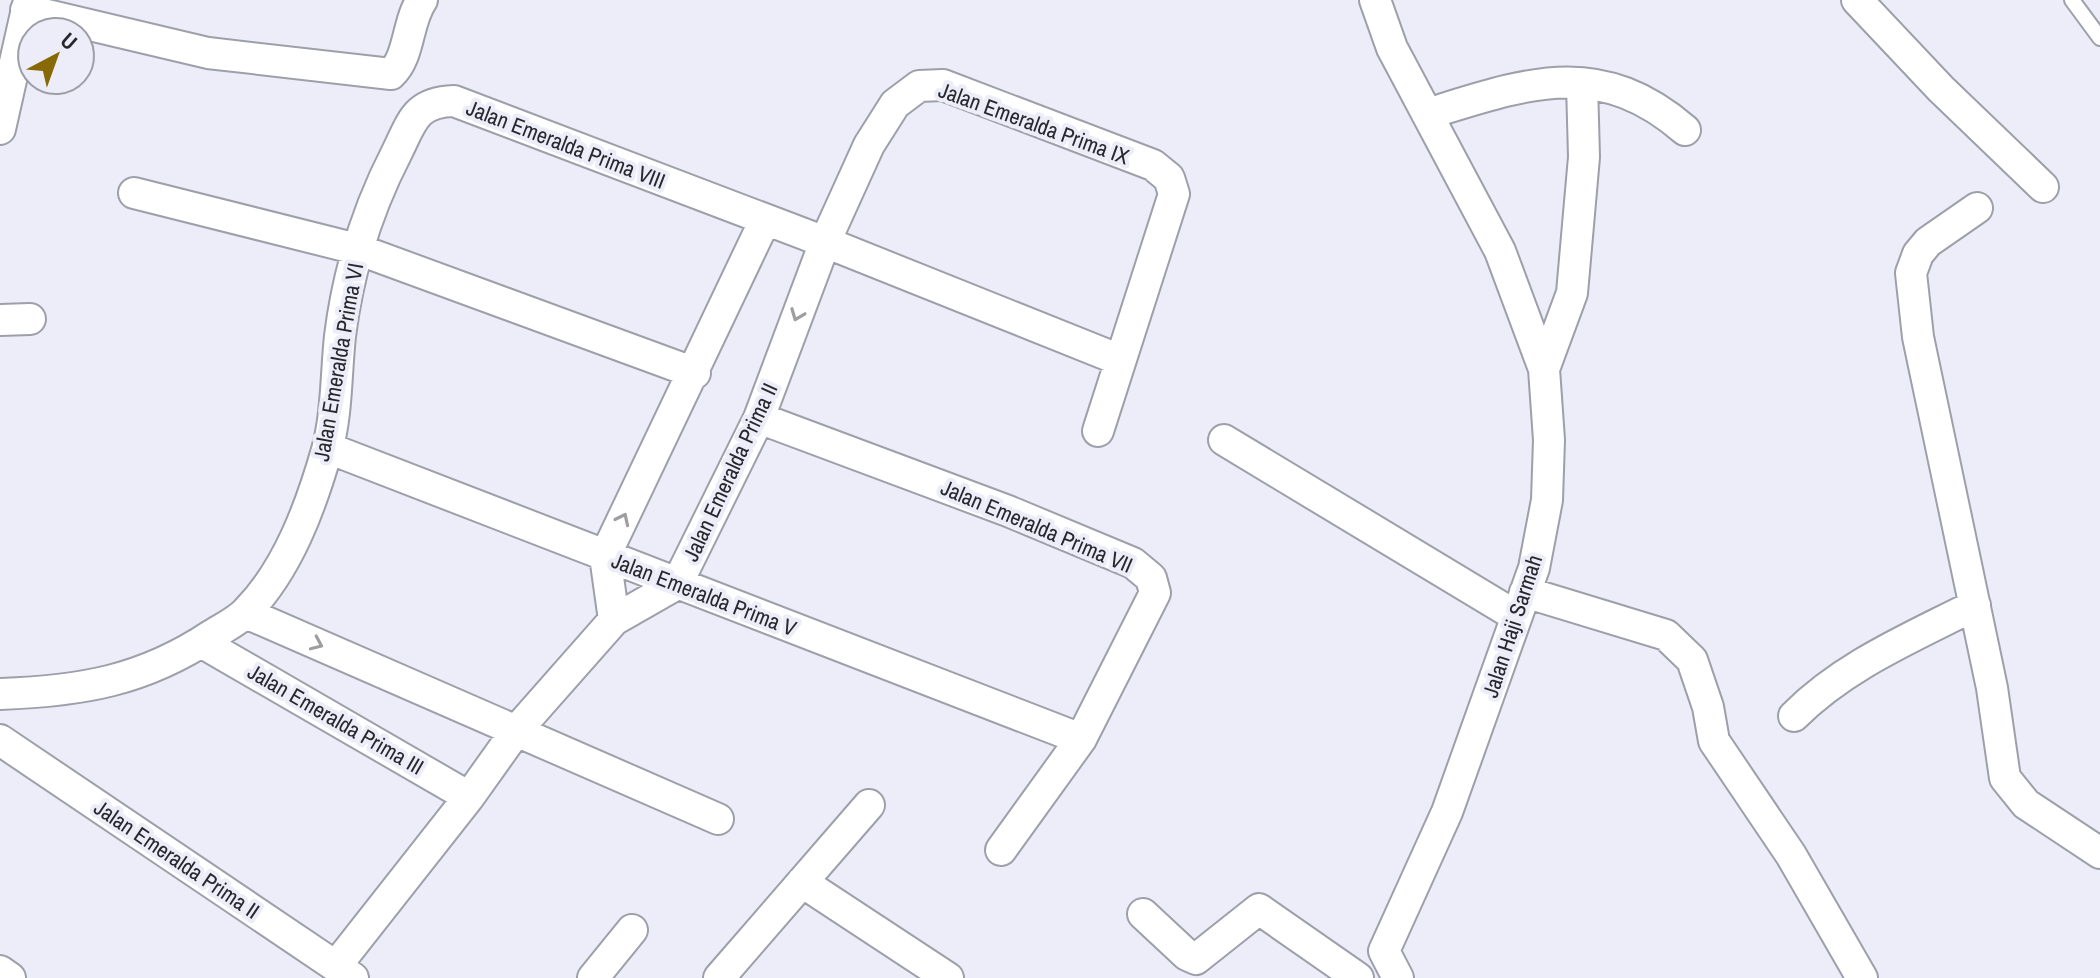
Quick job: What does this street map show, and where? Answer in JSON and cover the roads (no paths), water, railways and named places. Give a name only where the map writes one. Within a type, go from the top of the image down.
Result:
[{"type":"street","points":[[0,129],[27,5],[208,53],[391,74],[399,63],[414,10],[422,0]]},
{"type":"street","name":"Jalan Haji Sarmah","points":[[1358,978],[1384,951],[1447,812],[1520,604],[1547,500],[1549,440],[1544,369],[1500,251],[1392,48],[1375,0]]},
{"type":"street","points":[[1857,0],[1941,89],[2043,187]]},
{"type":"street","points":[[1427,114],[1545,81],[1582,84],[1637,95],[1685,130]]},
{"type":"street","points":[[1544,369],[1572,293],[1584,157],[1582,84]]},
{"type":"street","name":"Jalan Emeralda Prima IX","points":[[825,242],[869,145],[895,104],[919,86],[943,85],[1153,165],[1169,178],[1174,194],[1120,360]]},
{"type":"street","name":"Jalan Emeralda Prima VIII","points":[[357,249],[388,169],[417,113],[433,102],[454,101],[825,242],[1120,360]]},
{"type":"street","name":"Jalan Emeralda Prima VI","points":[[0,694],[69,692],[131,676],[201,642],[246,613],[289,552],[328,448],[341,333],[357,249],[134,193]]},
{"type":"street","points":[[1977,208],[1928,242],[1918,254],[1911,273],[1918,337],[1975,605],[2005,778],[2026,804],[2100,853]]},
{"type":"street","points":[[614,620],[605,556],[695,373],[765,220]]},
{"type":"street","name":"Jalan Emeralda Prima II","points":[[516,731],[614,620],[677,584],[759,418],[825,242]]},
{"type":"street","points":[[357,249],[695,373]]},
{"type":"street","points":[[1098,431],[1120,360]]},
{"type":"street","name":"Jalan Emeralda Prima VII","points":[[759,418],[1008,511],[1133,563],[1151,578],[1155,593],[1081,739],[1001,850]]},
{"type":"street","points":[[1224,440],[1520,604],[1657,632],[1681,645],[1692,660],[1708,707],[1714,741],[1791,855],[1862,978]]},
{"type":"street","name":"Jalan Emeralda Prima V","points":[[328,448],[1081,739]]},
{"type":"street","points":[[1794,716],[1815,695],[1854,666],[1975,605]]},
{"type":"street","points":[[246,613],[718,819]]},
{"type":"street","name":"Jalan Emeralda Prima III","points":[[201,642],[469,797]]},
{"type":"street","points":[[345,972],[516,731]]},
{"type":"street","name":"Jalan Emeralda Prima II","points":[[0,740],[345,972]]},
{"type":"street","points":[[719,978],[869,805]]},
{"type":"street","points":[[802,882],[948,978]]},
{"type":"street","points":[[1143,914],[1187,955],[1196,959],[1259,909],[1358,978]]},
{"type":"street","points":[[593,978],[632,930]]},
{"type":"street","points":[[1384,951],[1398,978]]},
{"type":"street","points":[[0,971],[10,978]]},
{"type":"lane","points":[[2072,0],[2100,38]]}]
